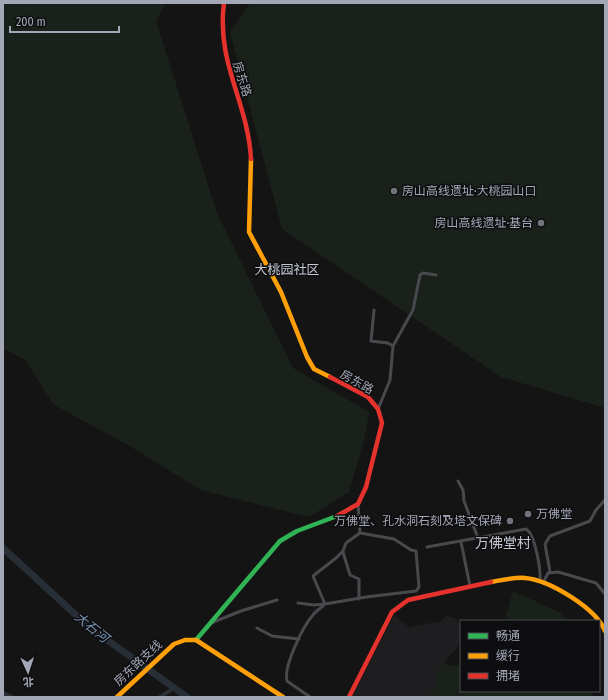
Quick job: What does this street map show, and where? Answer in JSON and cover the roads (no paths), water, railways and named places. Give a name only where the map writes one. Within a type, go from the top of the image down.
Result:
[{"type":"main road","name":"房东路","points":[[224,3],[221,21],[222,43],[245,120],[250,145],[251,197],[248,224],[251,237],[281,292],[307,357],[314,369],[368,397],[378,409],[382,424],[381,432],[370,466],[366,487],[358,504]]},
{"type":"main road","points":[[283,697],[196,640],[280,542],[297,531],[345,513],[358,504]]},
{"type":"main road","points":[[349,697],[392,612],[408,600],[470,586],[513,578],[525,578],[541,582],[576,600],[599,620]]},
{"type":"main road","points":[[600,621],[605,631]]},
{"type":"main road","name":"房东路支线","points":[[116,697],[164,652],[178,642],[196,640]]},
{"type":"street","points":[[378,409],[390,380],[393,346],[413,310],[420,275],[424,273],[436,275]]},
{"type":"street","points":[[374,310],[371,341],[388,343],[393,346]]},
{"type":"street","points":[[458,481],[463,490],[464,501],[478,538]]},
{"type":"street","points":[[550,572],[545,544],[550,536],[590,521],[596,510],[605,500]]},
{"type":"street","points":[[358,504],[360,533]]},
{"type":"street","points":[[427,547],[461,542],[522,529],[528,530],[532,534],[541,574],[541,582]]},
{"type":"street","points":[[298,602],[314,605],[325,604],[416,591],[419,587],[416,551],[394,539],[360,533],[346,543],[343,551],[313,576],[325,604]]},
{"type":"street","points":[[461,542],[470,586]]},
{"type":"street","points":[[343,551],[350,575],[359,579],[359,599]]},
{"type":"street","points":[[541,582],[545,575],[550,572],[558,572],[596,583],[605,594]]},
{"type":"street","points":[[209,624],[241,611],[276,600]]},
{"type":"street","points":[[310,697],[287,681],[286,669],[299,639],[313,615],[325,604]]},
{"type":"street","points":[[256,628],[272,636],[299,639]]},
{"type":"waterway","name":"大石河","points":[[3,548],[89,627],[187,697]]},
{"type":"waterway","points":[[160,697],[174,688]]},
{"type":"waterway","points":[[3,693],[12,697]]},
{"type":"place","name":"房山高线遗址·大桃园山口","points":[[394,191]]},
{"type":"place","name":"房山高线遗址·基台","points":[[541,223]]},
{"type":"place","name":"万佛堂","points":[[528,514]]},
{"type":"place","name":"万佛堂、孔水洞石刻及塔文保碑","points":[[510,521]]},
{"type":"district","name":"大桃园社区","points":[[287,269]]},
{"type":"district","name":"万佛堂村","points":[[503,543]]}]
